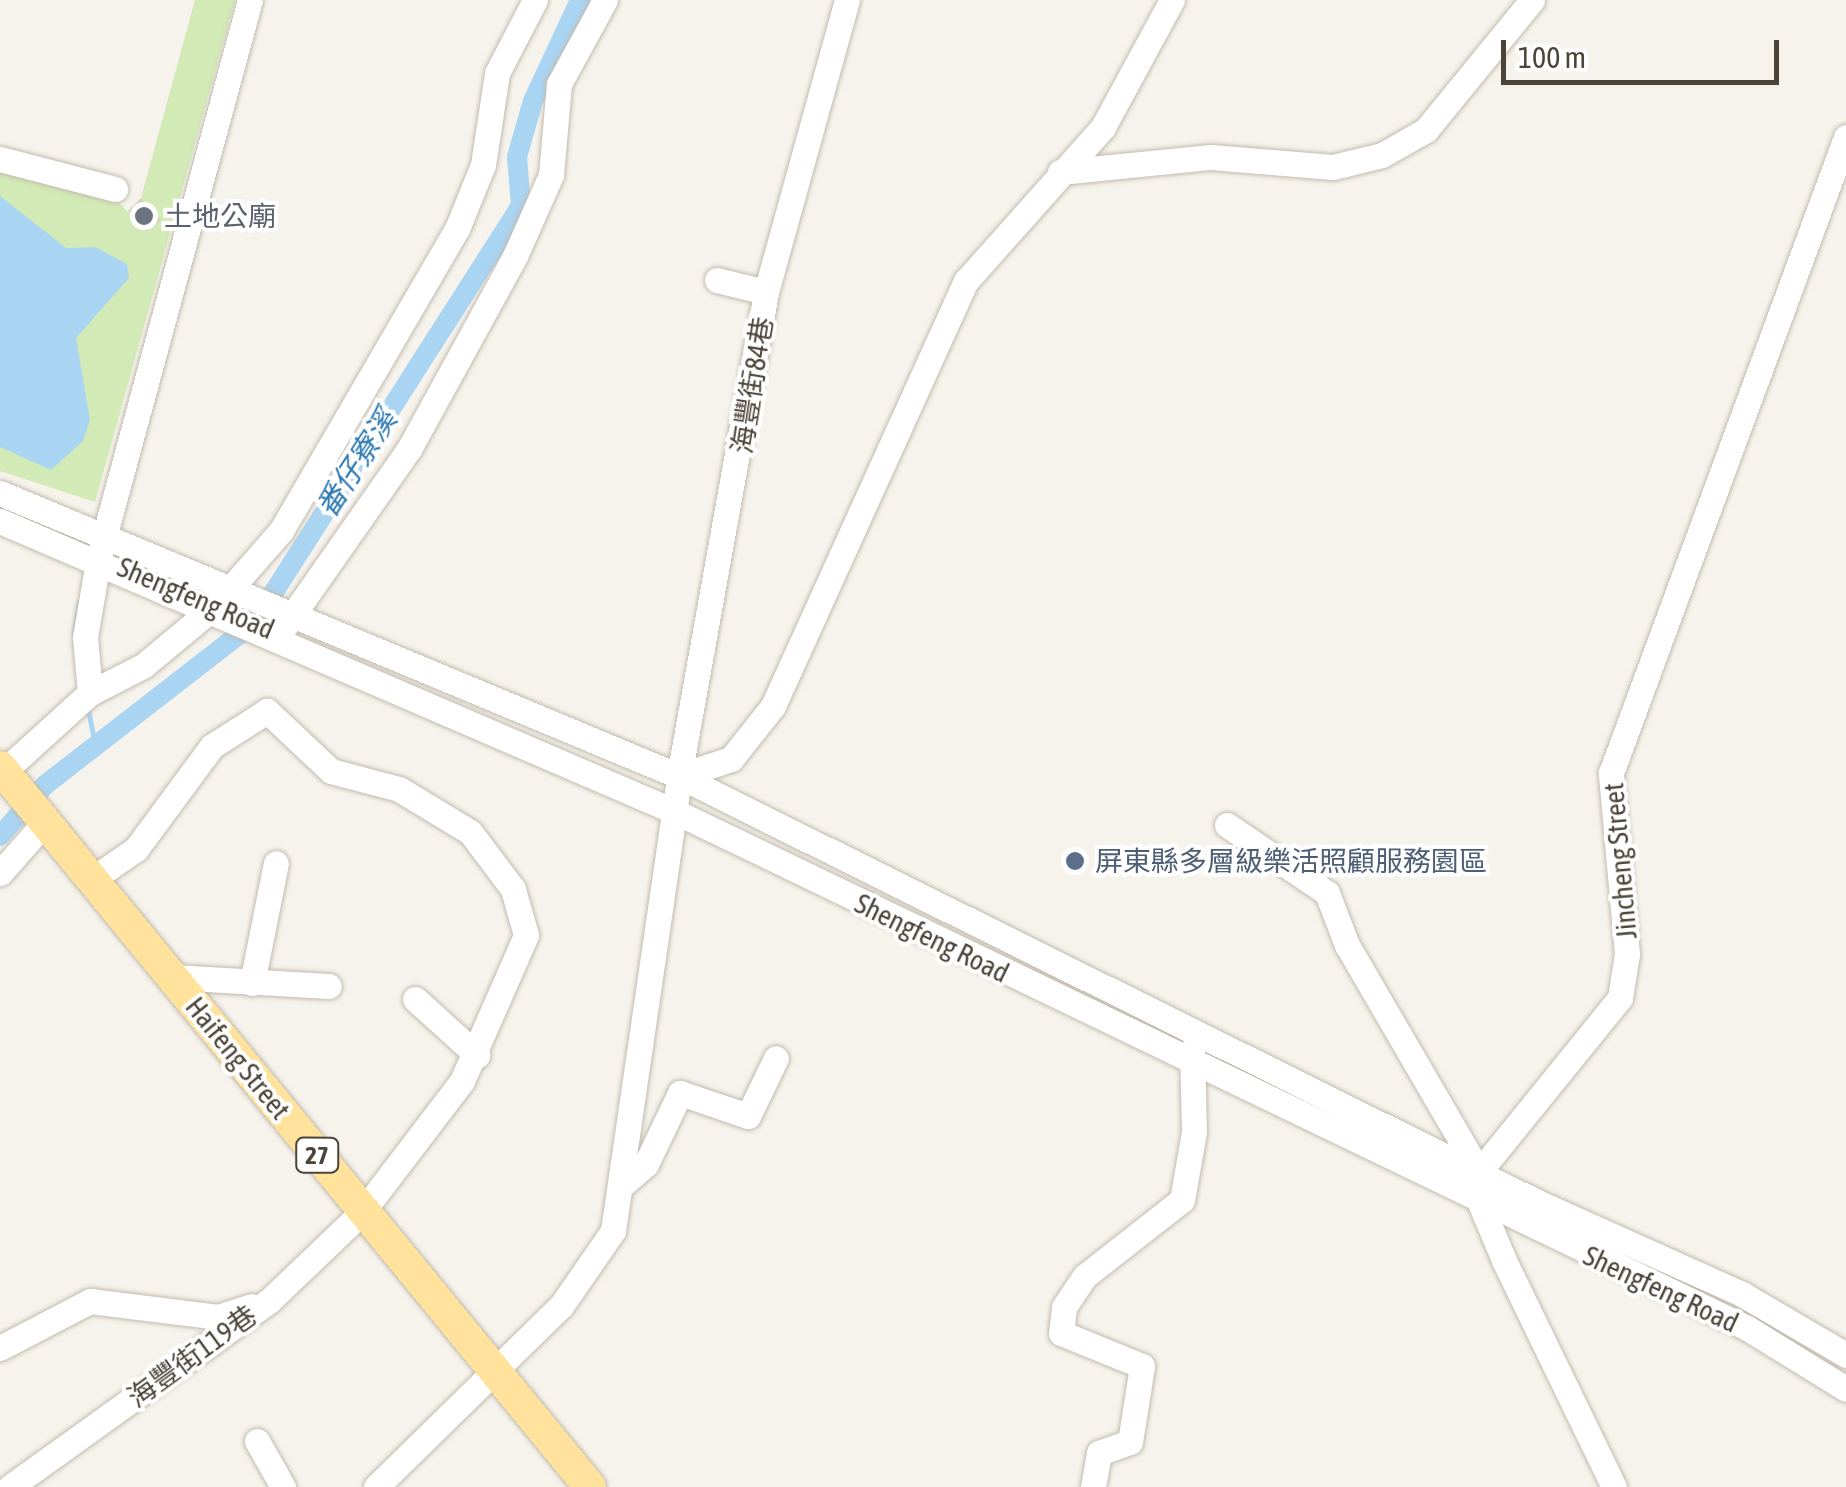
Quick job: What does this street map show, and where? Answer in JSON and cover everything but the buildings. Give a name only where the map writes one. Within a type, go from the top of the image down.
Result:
[{"type":"main road","name":"Haifeng Street","points":[[5,773],[590,1487]]},
{"type":"street","points":[[90,693],[85,637],[99,556],[250,0]]},
{"type":"street","points":[[5,773],[90,693],[143,666],[215,606],[281,531],[457,230],[483,165],[498,73],[535,0]]},
{"type":"street","points":[[279,634],[409,449],[516,256],[551,175],[560,84],[605,0]]},
{"type":"street","name":"海豐街84巷","points":[[376,1487],[593,1270],[622,1185],[679,776],[766,292],[847,0]]},
{"type":"street","points":[[679,776],[731,759],[772,706],[966,281],[1103,127],[1172,0]]},
{"type":"street","points":[[1060,172],[1211,157],[1332,166],[1382,154],[1426,130],[1532,0]]},
{"type":"street","name":"Jincheng Street","points":[[1478,1184],[1620,998],[1627,954],[1611,773],[1846,136]]},
{"type":"street","points":[[0,159],[115,189]]},
{"type":"street","points":[[717,280],[766,292]]},
{"type":"street","name":"Shengfeng Road","points":[[0,493],[107,531],[679,776],[1199,1032],[1747,1328],[1846,1390]]},
{"type":"street","name":"Shengfeng Road","points":[[0,520],[99,556],[215,606],[676,812],[1186,1063],[1742,1294],[1846,1355]]},
{"type":"street","name":"海豐街119巷","points":[[10,1487],[270,1300],[363,1211],[477,1054],[526,935],[513,889],[470,832],[400,789],[331,771],[267,711],[212,746],[136,849],[94,878]]},
{"type":"street","points":[[0,873],[46,820]]},
{"type":"street","points":[[1227,825],[1327,893],[1347,946],[1478,1184],[1614,1487]]},
{"type":"street","points":[[252,983],[276,864]]},
{"type":"street","points":[[172,977],[329,986]]},
{"type":"street","points":[[415,999],[477,1054]]},
{"type":"street","points":[[1093,1487],[1098,1453],[1130,1442],[1142,1366],[1061,1333],[1064,1307],[1084,1276],[1182,1200],[1194,1132],[1186,1063],[1199,1032]]},
{"type":"street","name":"海豐街84巷","points":[[622,1185],[646,1164],[680,1092],[748,1116],[776,1058]]},
{"type":"street","points":[[0,1348],[90,1301],[218,1316],[270,1300]]},
{"type":"street","points":[[256,1441],[282,1487]]},
{"type":"green space","points":[[195,0],[235,0],[95,502],[0,471],[0,170],[115,199],[148,232],[160,220],[141,198]]},
{"type":"water","points":[[0,196],[66,248],[95,247],[127,264],[129,278],[76,338],[90,420],[83,441],[51,470],[0,447]]},
{"type":"waterway","name":"番仔寮溪","points":[[0,836],[45,785],[254,623],[521,205],[517,157],[533,101],[580,0]]},
{"type":"waterway","points":[[74,634],[79,601]]},
{"type":"waterway","points":[[88,709],[95,746]]},
{"type":"place","name":"土地公廟","points":[[144,216]]},
{"type":"place","name":"屏東縣多層級樂活照顧服務園區","points":[[1075,861]]}]
